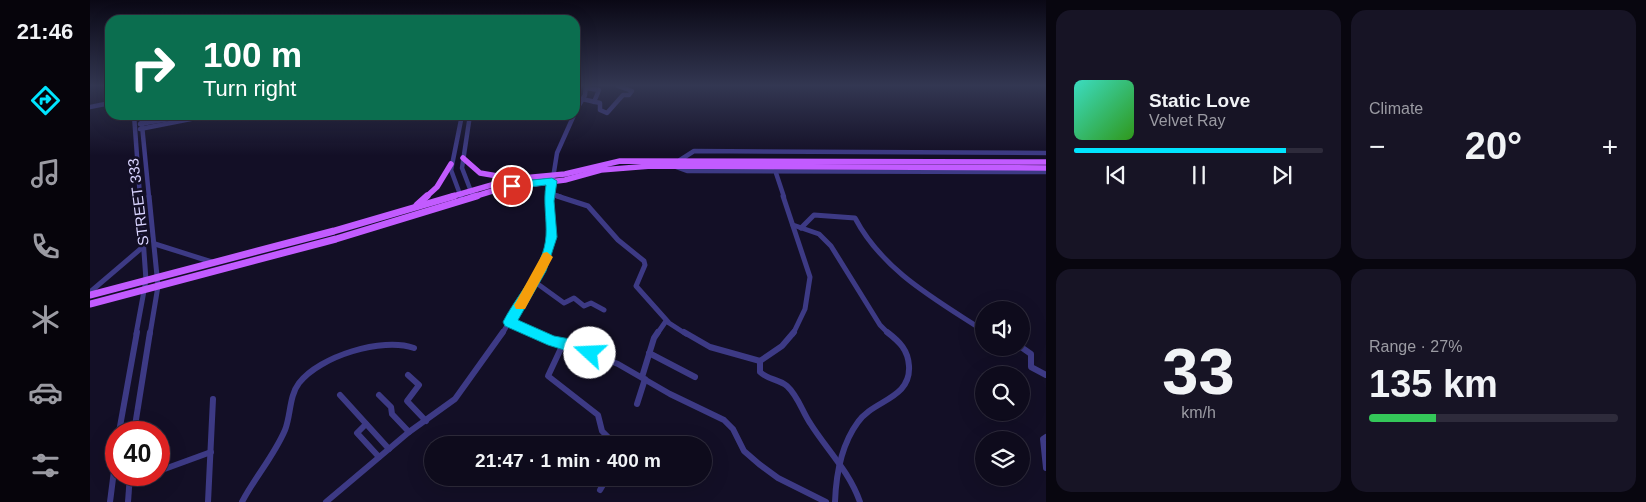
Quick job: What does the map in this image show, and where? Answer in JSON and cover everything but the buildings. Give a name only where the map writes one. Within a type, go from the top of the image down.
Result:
[{"type":"main road","points":[[463,158],[480,173],[512,179],[571,179],[601,170],[651,166],[1046,168]]},
{"type":"main road","points":[[471,193],[553,178],[620,161],[1046,162]]},
{"type":"main road","points":[[412,208],[437,187],[451,164]]},
{"type":"main road","points":[[90,304],[336,239],[512,179]]},
{"type":"main road","points":[[90,294],[214,263],[412,208],[460,197]]},
{"type":"street","name":"STREET 333","points":[[121,421],[146,290],[134,120]]},
{"type":"street","name":"STREET 333","points":[[136,421],[158,286],[141,120]]},
{"type":"street","points":[[135,128],[169,120]]},
{"type":"street","points":[[142,126],[180,120]]},
{"type":"street","points":[[460,197],[452,177],[451,164],[461,120]]},
{"type":"street","points":[[469,120],[463,158],[463,176],[471,193]]},
{"type":"street","points":[[326,502],[409,432],[454,399],[510,322],[535,282],[546,260],[552,237],[549,193],[557,153],[571,120]]},
{"type":"street","points":[[680,160],[694,151],[1046,153]]},
{"type":"street","points":[[676,166],[686,171],[776,173],[1046,172]]},
{"type":"street","points":[[549,193],[588,206],[618,240],[644,261],[645,265],[636,286],[666,321],[703,344],[760,361],[776,352],[796,329],[805,312],[810,277],[776,173]]},
{"type":"street","points":[[802,228],[814,215],[855,218],[863,233],[900,275],[975,325]]},
{"type":"street","points":[[793,225],[821,236],[846,268],[881,327],[902,345],[907,356],[909,373],[904,387],[891,401],[865,415],[852,432],[836,480],[835,502]]},
{"type":"street","points":[[155,244],[214,263]]},
{"type":"street","points":[[90,294],[144,246]]},
{"type":"street","points":[[535,282],[564,303],[574,298],[584,306],[591,303],[604,310]]},
{"type":"street","points":[[637,404],[654,338],[666,321]]},
{"type":"street","points":[[510,322],[563,344],[577,347],[643,378],[724,420],[733,429],[738,442],[744,450],[759,464],[778,478],[826,502]]},
{"type":"street","points":[[242,502],[252,481],[282,436],[289,419],[296,387],[301,381],[331,360],[348,353],[397,343],[408,344],[414,348]]},
{"type":"street","points":[[563,344],[548,376],[598,416],[602,431],[607,436]]},
{"type":"street","points":[[649,353],[695,377]]},
{"type":"street","points":[[1030,353],[1031,367],[1046,375]]},
{"type":"street","points":[[760,361],[759,367],[763,375],[788,387],[809,421],[840,464],[860,502]]},
{"type":"street","points":[[408,375],[419,385],[407,402],[426,421]]},
{"type":"street","points":[[340,395],[388,449]]},
{"type":"street","points":[[379,395],[391,407],[392,414],[409,432]]},
{"type":"street","points":[[208,502],[213,399]]},
{"type":"street","points":[[366,424],[357,433],[378,457]]},
{"type":"street","points":[[1046,437],[1043,440],[1046,468]]},
{"type":"street","points":[[170,467],[210,452]]},
{"type":"street","points":[[110,502],[112,486]]},
{"type":"street","points":[[128,502],[129,486]]},
{"type":"street","points":[[600,490],[602,486]]},
{"type":"slow traffic","points":[[520,305],[535,282],[547,257]]},
{"type":"route","points":[[512,186],[552,181],[549,201],[552,237],[541,271],[510,322],[553,341],[570,344],[590,353]]}]
